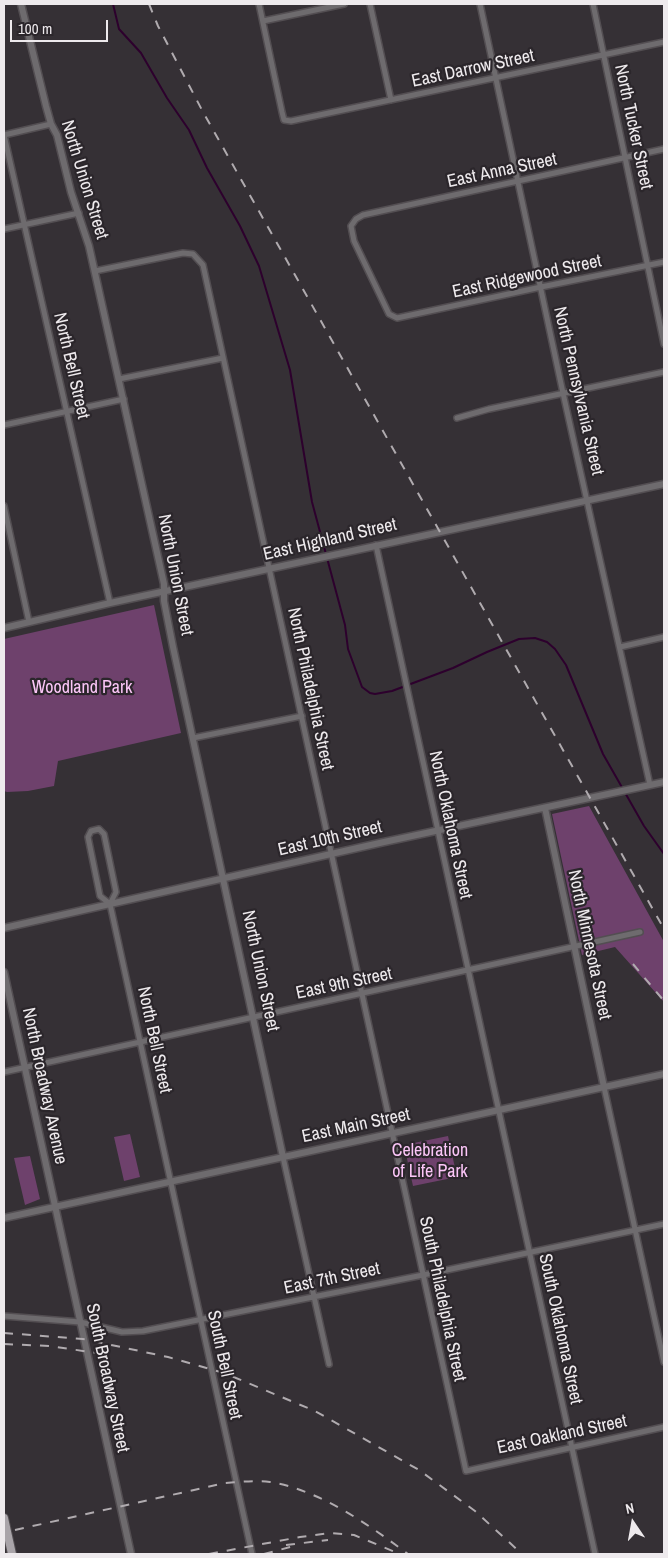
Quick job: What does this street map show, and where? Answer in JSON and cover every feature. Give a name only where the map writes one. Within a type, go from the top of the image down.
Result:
[{"type":"main road","points":[[4,1518],[12,1554]]},
{"type":"street","name":"North Union Street","points":[[21,4],[52,124],[57,135],[71,192],[79,212],[95,271],[162,575],[164,601],[284,1157]]},
{"type":"street","points":[[259,4],[263,21],[344,4]]},
{"type":"street","points":[[370,4],[391,100]]},
{"type":"street","name":"North Pennsylvania Street","points":[[480,4],[650,785]]},
{"type":"street","name":"North Tucker Street","points":[[593,4],[664,344]]},
{"type":"street","name":"East Darrow Street","points":[[263,21],[282,112],[284,120],[288,121],[296,121],[664,42]]},
{"type":"street","points":[[4,135],[52,124]]},
{"type":"street","name":"North Bell Street","points":[[4,135],[110,603]]},
{"type":"street","name":"East Anna Street","points":[[396,318],[389,314],[354,241],[351,226],[356,219],[364,215],[664,149]]},
{"type":"street","points":[[4,229],[79,212]]},
{"type":"street","name":"North Philadelphia Street","points":[[95,271],[184,253],[193,254],[203,265],[392,1133]]},
{"type":"street","name":"East Ridgewood Street","points":[[396,318],[404,318],[664,262]]},
{"type":"street","points":[[119,379],[223,358]]},
{"type":"street","points":[[457,418],[664,372]]},
{"type":"street","points":[[4,426],[124,399]]},
{"type":"street","name":"East Highland Street","points":[[4,628],[110,603],[664,484]]},
{"type":"street","points":[[4,506],[29,622]]},
{"type":"street","name":"North Oklahoma Street","points":[[376,545],[499,1110]]},
{"type":"street","points":[[620,647],[664,637]]},
{"type":"street","points":[[193,738],[302,716]]},
{"type":"street","name":"East 10th Street","points":[[4,928],[664,782]]},
{"type":"street","name":"North Minnesota Street","points":[[545,808],[604,1087]]},
{"type":"street","name":"North Bell Street","points":[[110,904],[100,896],[88,837],[91,831],[99,829],[104,834],[116,892],[110,904],[170,1182]]},
{"type":"street","name":"East 9th Street","points":[[4,1072],[575,948],[640,932]]},
{"type":"street","name":"North Broadway Avenue","points":[[4,972],[55,1207]]},
{"type":"street","name":"East Main Street","points":[[4,1218],[664,1074]]},
{"type":"street","points":[[604,1087],[664,1362]]},
{"type":"street","name":"South Oklahoma Street","points":[[499,1110],[528,1252],[595,1554]]},
{"type":"street","name":"South Philadelphia Street","points":[[392,1133],[466,1471]]},
{"type":"street","points":[[284,1157],[329,1364]]},
{"type":"street","name":"South Bell Street","points":[[170,1182],[252,1554]]},
{"type":"street","name":"South Broadway Street","points":[[55,1207],[131,1554]]},
{"type":"street","name":"East 7th Street","points":[[4,1316],[80,1322],[122,1332],[143,1331],[664,1224]]},
{"type":"street","name":"East Oakland Street","points":[[466,1471],[664,1427]]},
{"type":"green space","name":"Woodland Park","points":[[154,605],[181,733],[58,761],[54,786],[28,791],[4,791],[4,639]]},
{"type":"green space","points":[[589,806],[664,942],[664,1002],[615,947],[582,955],[552,814]]},
{"type":"green space","points":[[130,1134],[140,1177],[124,1181],[114,1137]]},
{"type":"green space","name":"Celebration of Life Park","points":[[448,1136],[457,1177],[413,1186],[404,1145]]},
{"type":"green space","points":[[30,1156],[40,1199],[25,1205],[14,1158]]},
{"type":"waterway","points":[[113,4],[119,29],[141,53],[167,98],[189,130],[259,266],[290,370],[312,502],[345,625],[348,649],[362,687],[375,694],[392,691],[453,668],[519,639],[535,638],[547,642],[555,649],[566,665],[603,754],[644,826],[664,854]]},
{"type":"railway","points":[[149,4],[158,26],[203,112],[664,929]]},
{"type":"railway","points":[[633,964],[664,1001]]},
{"type":"railway","points":[[4,1333],[83,1339],[168,1357],[224,1373],[315,1411],[419,1470],[475,1511],[522,1554]]},
{"type":"railway","points":[[4,1344],[49,1346],[104,1354]]},
{"type":"railway","points":[[15,1530],[225,1483],[264,1481],[289,1486],[343,1510],[408,1554]]},
{"type":"railway","points":[[209,1554],[330,1533],[354,1535],[400,1554]]},
{"type":"railway","points":[[286,1545],[328,1540]]},
{"type":"railway","points":[[264,1554],[294,1546]]}]
